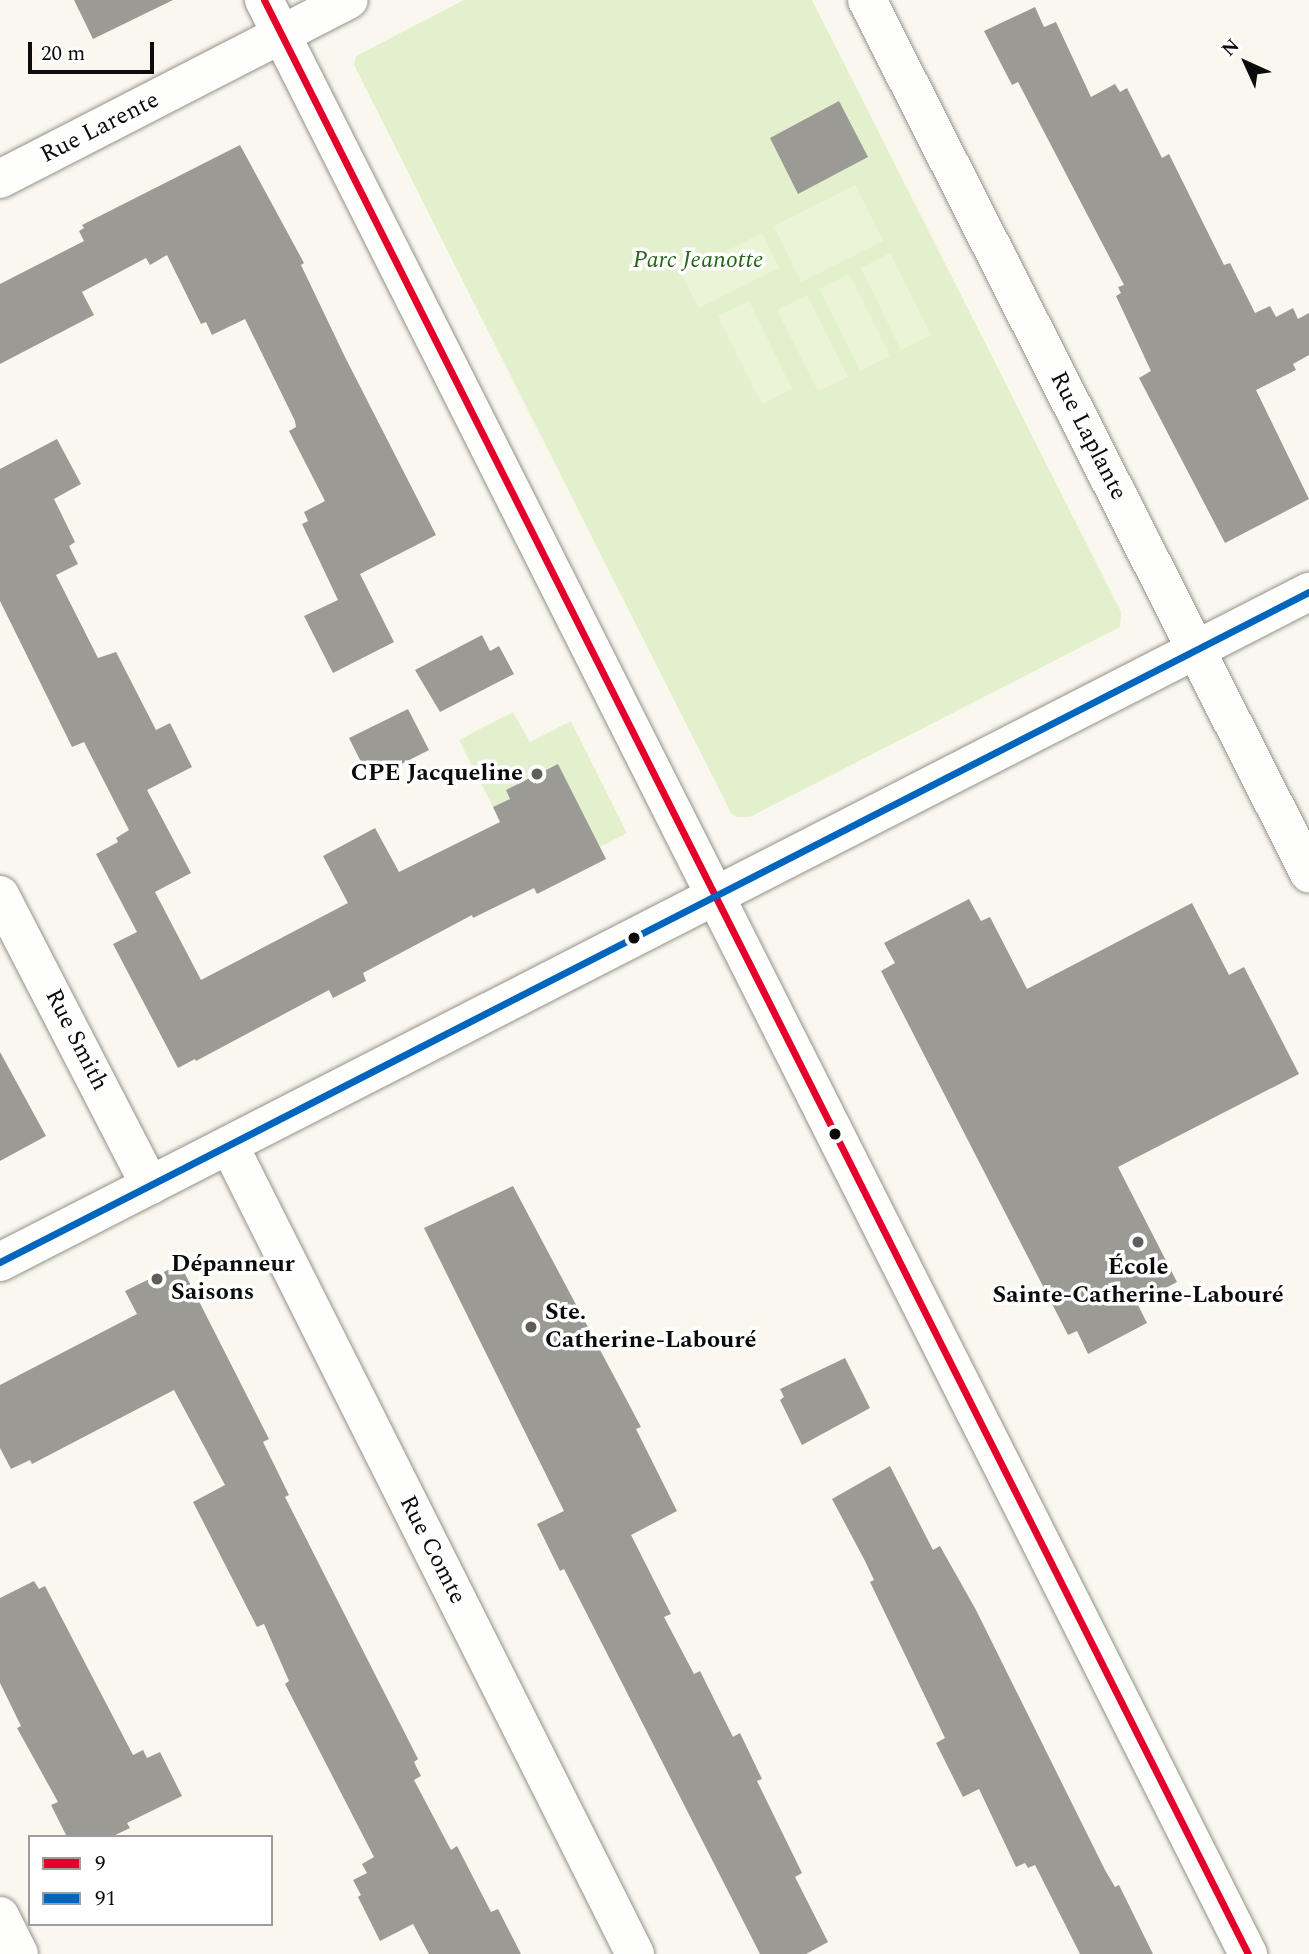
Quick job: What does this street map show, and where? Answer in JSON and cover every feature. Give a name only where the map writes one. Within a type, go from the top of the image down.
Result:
[{"type":"street","points":[[264,0],[1248,1954]]},
{"type":"street","name":"Rue Larente","points":[[0,179],[349,0]]},
{"type":"street","name":"Rue Laplante","points":[[867,0],[1309,873]]},
{"type":"street","points":[[0,1262],[1309,592]]},
{"type":"street","name":"Rue Smith","points":[[0,895],[150,1186]]},
{"type":"street","name":"Rue Comte","points":[[229,1145],[635,1954]]},
{"type":"street","points":[[0,1916],[19,1954]]},
{"type":"green space","name":"Parc Jeanotte","points":[[464,0],[812,0],[1121,612],[1120,627],[750,817],[737,817],[731,813],[354,65],[356,56]]},
{"type":"green space","points":[[855,185],[883,241],[801,282],[774,226]]},
{"type":"green space","points":[[762,233],[779,268],[699,308],[681,274]]},
{"type":"green space","points":[[890,253],[931,335],[901,350],[861,268]]},
{"type":"green space","points":[[849,274],[890,356],[860,371],[819,289]]},
{"type":"green space","points":[[807,295],[848,377],[818,391],[777,310]]},
{"type":"green space","points":[[749,301],[792,389],[762,404],[718,316]]},
{"type":"green space","points":[[513,712],[530,742],[571,721],[627,833],[600,847],[558,764],[506,790],[510,799],[493,807],[459,740]]},
{"type":"building","points":[[74,0],[173,0],[93,39]]},
{"type":"building","points":[[1035,7],[1044,27],[1056,22],[1091,97],[1115,84],[1120,92],[1127,88],[1162,158],[1169,154],[1224,265],[1230,263],[1255,313],[1270,306],[1276,317],[1293,308],[1298,319],[1309,313],[1309,355],[1293,364],[1296,370],[1256,390],[1309,499],[1225,543],[1139,378],[1151,371],[1116,296],[1121,293],[1118,287],[1124,285],[1018,82],[1012,85],[984,31]]},
{"type":"building","points":[[839,101],[868,157],[798,194],[770,138]]},
{"type":"building","points":[[240,145],[304,263],[301,265],[345,357],[436,535],[360,574],[394,642],[333,673],[304,616],[338,600],[302,524],[308,521],[304,512],[325,501],[289,431],[296,427],[295,421],[245,319],[212,335],[206,322],[201,324],[167,255],[150,265],[146,258],[82,292],[94,315],[0,364],[0,284],[84,241],[79,231],[84,228],[82,225]]},
{"type":"building","points":[[57,439],[81,484],[54,499],[75,542],[69,546],[78,564],[56,575],[98,658],[116,652],[156,730],[170,723],[192,767],[147,790],[191,873],[155,892],[201,980],[348,903],[323,856],[375,828],[399,872],[500,822],[493,807],[510,799],[506,790],[558,764],[606,859],[537,894],[534,888],[473,918],[472,915],[363,973],[366,981],[333,998],[329,990],[178,1068],[113,944],[137,932],[96,854],[118,842],[116,838],[129,830],[84,742],[72,747],[0,601],[0,469]]},
{"type":"building","points":[[482,635],[490,651],[499,646],[514,674],[440,712],[415,670]]},
{"type":"building","points":[[408,709],[429,750],[370,780],[349,738]]},
{"type":"building","points":[[969,899],[981,921],[990,917],[1027,989],[1192,903],[1229,975],[1244,967],[1299,1074],[1118,1167],[1177,1282],[1137,1303],[1147,1323],[1088,1354],[1077,1331],[1068,1335],[881,971],[895,963],[884,943]]},
{"type":"building","points":[[0,1052],[46,1136],[0,1161]]},
{"type":"building","points":[[513,1186],[641,1427],[636,1429],[677,1511],[631,1535],[671,1614],[664,1617],[694,1674],[700,1671],[733,1737],[740,1733],[762,1779],[757,1781],[802,1873],[795,1877],[828,1942],[806,1954],[760,1954],[564,1569],[560,1571],[537,1524],[564,1511],[424,1228]]},
{"type":"building","points":[[180,1264],[269,1439],[263,1442],[289,1495],[285,1497],[418,1759],[414,1762],[421,1776],[414,1780],[451,1850],[457,1846],[491,1912],[498,1909],[521,1954],[429,1954],[413,1924],[380,1941],[358,1897],[361,1895],[353,1880],[367,1873],[362,1864],[374,1857],[285,1684],[289,1681],[264,1624],[257,1627],[193,1502],[225,1485],[174,1390],[32,1464],[30,1460],[11,1469],[0,1448],[0,1385],[137,1314],[125,1291]]},
{"type":"building","points":[[845,1358],[870,1408],[802,1445],[780,1400],[784,1397],[780,1389]]},
{"type":"building","points":[[890,1466],[933,1550],[940,1546],[976,1610],[1105,1870],[1115,1887],[1119,1885],[1153,1954],[1080,1954],[1035,1865],[1028,1868],[1025,1863],[1016,1867],[979,1789],[963,1797],[936,1743],[945,1738],[870,1582],[874,1580],[832,1499]]},
{"type":"building","points":[[34,1581],[39,1589],[45,1586],[133,1755],[143,1750],[147,1758],[160,1752],[182,1796],[127,1823],[130,1828],[115,1835],[66,1835],[51,1805],[58,1802],[17,1728],[21,1726],[0,1683],[0,1598]]},
{"type":"transit line","name":"9","points":[[264,0],[1248,1954]]},
{"type":"transit line","name":"91","points":[[0,1262],[1309,592]]},
{"type":"place","name":"CPE Jacqueline","points":[[537,774]]},
{"type":"place","name":"École Sainte-Catherine-Labouré","points":[[1138,1242]]},
{"type":"place","name":"Dépanneur Saisons","points":[[157,1279]]},
{"type":"place","name":"Ste. Catherine-Labouré","points":[[531,1327]]}]
